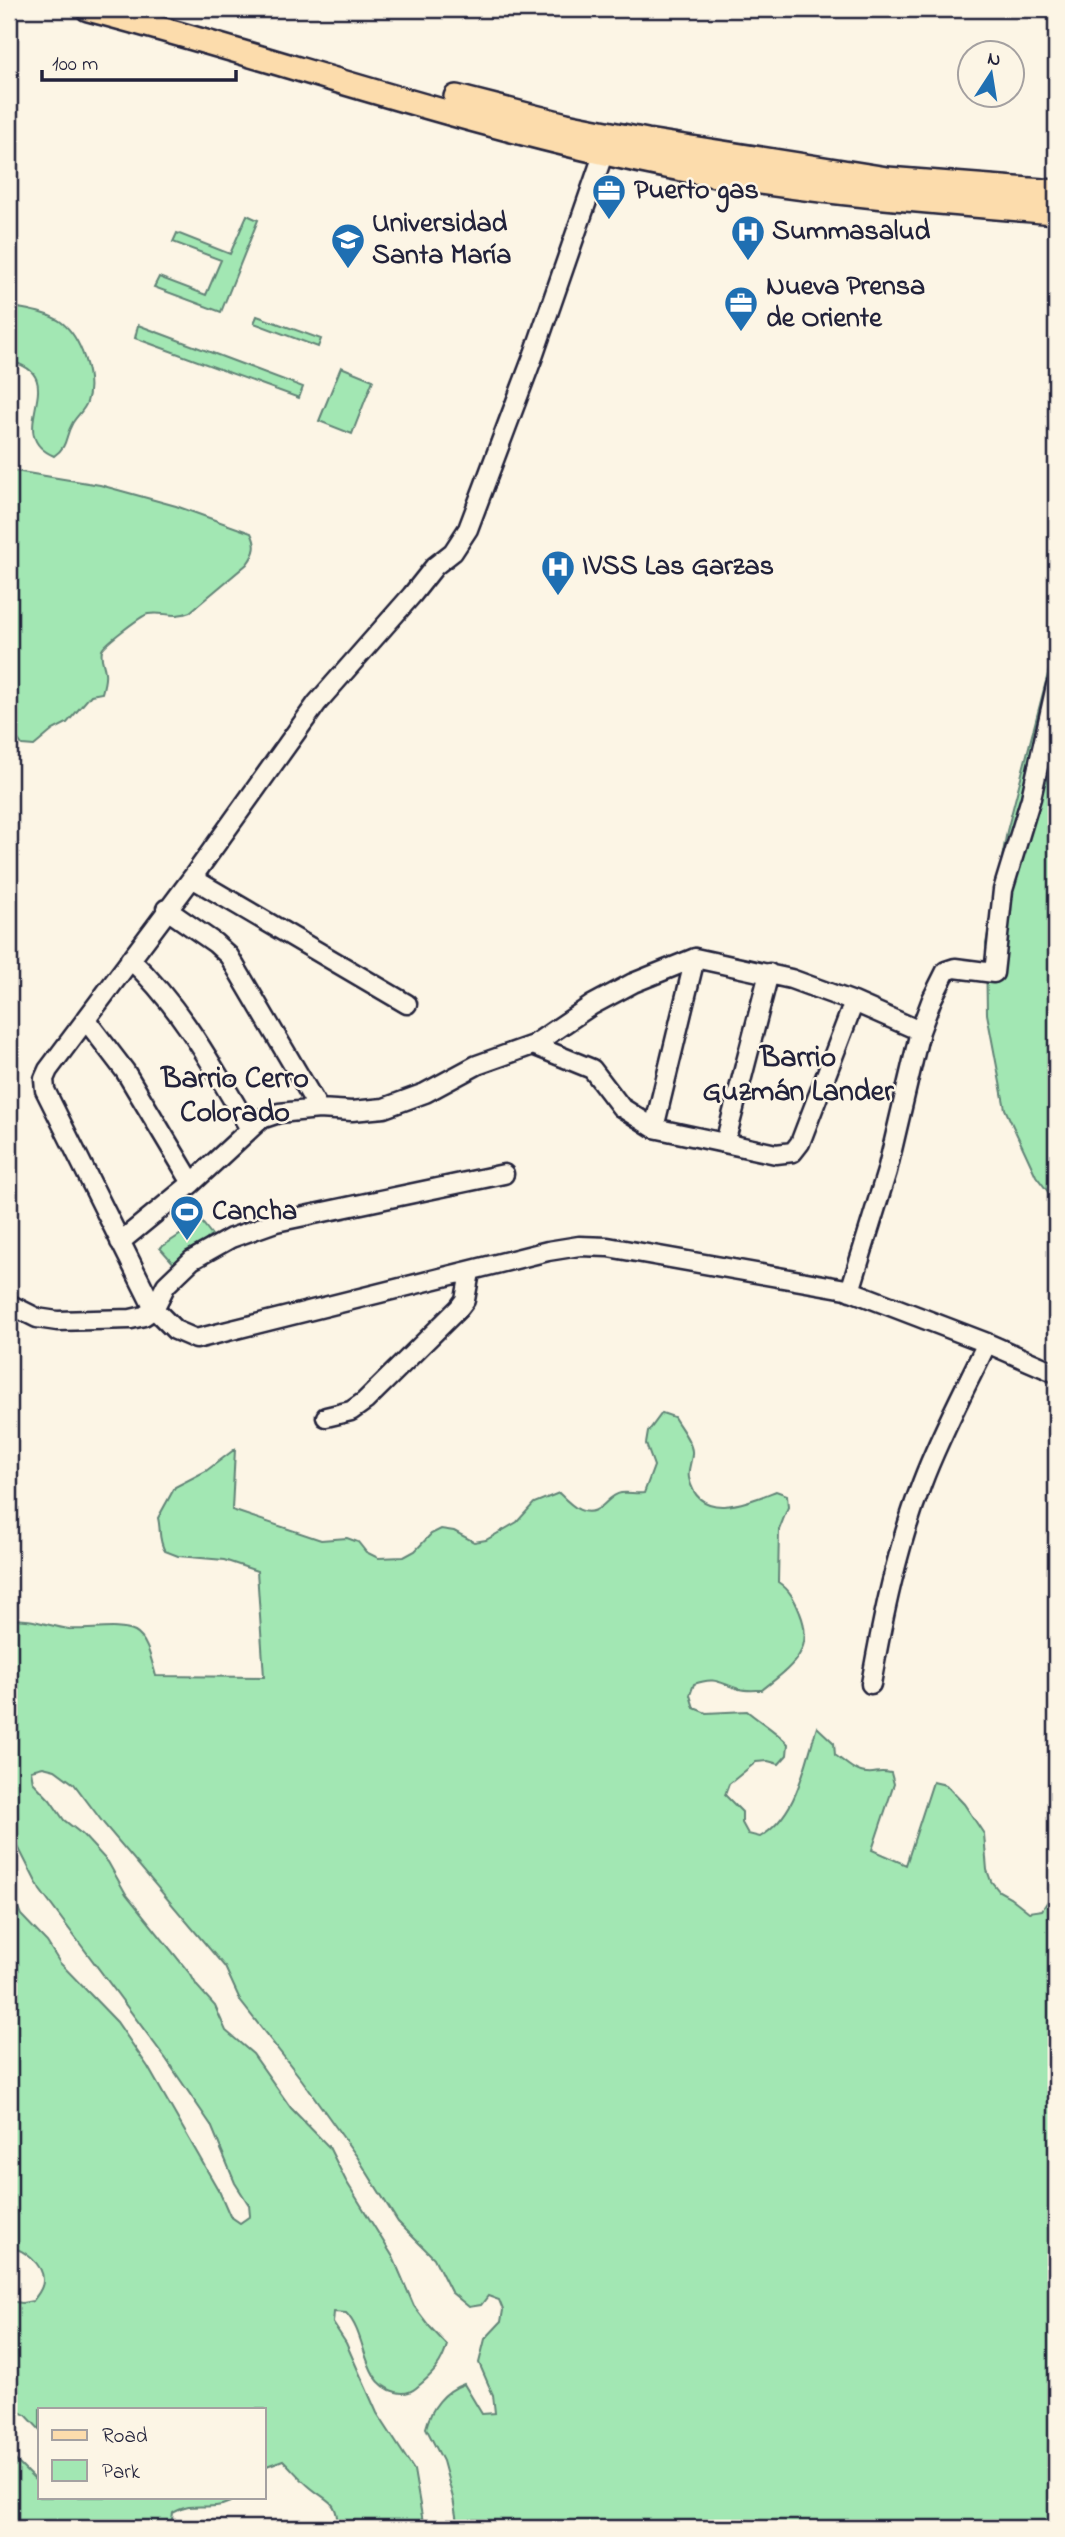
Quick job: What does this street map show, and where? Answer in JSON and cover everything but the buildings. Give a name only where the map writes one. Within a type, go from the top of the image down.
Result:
[{"type":"main road","points":[[88,9],[286,66],[604,152],[659,164],[797,187],[1056,212]]},
{"type":"main road","points":[[138,9],[316,60],[566,125],[647,141],[887,179],[1056,192]]},
{"type":"street","points":[[604,152],[534,354],[468,528],[453,552],[435,566],[317,703],[48,1070],[44,1079],[45,1090],[154,1309],[176,1329],[196,1339],[548,1251],[608,1247],[850,1291],[987,1343],[1056,1373]]},
{"type":"street","points":[[850,1291],[887,1171],[920,1031],[932,999],[946,971],[955,968],[994,973],[1003,890],[1031,798],[1056,686]]},
{"type":"street","points":[[192,877],[407,1004]]},
{"type":"street","points":[[166,909],[229,956],[319,1109]]},
{"type":"street","points":[[120,1242],[192,1183],[261,1119],[279,1112],[384,1108],[425,1093],[477,1065],[533,1045],[592,1005],[633,983],[695,958],[769,973],[854,1002],[920,1031]]},
{"type":"street","points":[[654,1128],[695,958]]},
{"type":"street","points":[[130,959],[157,985],[188,1024],[250,1129]]},
{"type":"street","points":[[725,1143],[769,973]]},
{"type":"street","points":[[533,1045],[592,1069],[621,1107],[654,1128],[776,1154],[793,1152],[800,1143],[854,1002]]},
{"type":"street","points":[[86,1020],[125,1071],[192,1183]]},
{"type":"street","points":[[9,1304],[37,1318],[57,1321],[131,1319],[154,1309],[166,1285],[192,1260],[231,1238],[276,1222],[503,1174]]},
{"type":"street","points":[[326,1417],[351,1411],[365,1401],[459,1308],[465,1300],[470,1272]]},
{"type":"street","points":[[872,1684],[884,1610],[913,1508],[923,1479],[987,1343]]},
{"type":"green space","points":[[247,215],[258,220],[221,312],[154,287],[159,277],[206,295],[221,260],[173,242],[177,233],[230,254]]},
{"type":"green space","points":[[9,306],[43,314],[61,322],[75,337],[88,370],[87,402],[72,424],[64,445],[54,456],[39,446],[33,434],[38,392],[36,379],[28,368],[9,361]]},
{"type":"green space","points":[[257,316],[321,339],[318,347],[254,323]]},
{"type":"green space","points":[[138,325],[303,387],[299,398],[135,338]]},
{"type":"green space","points":[[341,367],[373,380],[352,434],[319,421]]},
{"type":"green space","points":[[9,470],[100,485],[176,506],[251,533],[255,545],[247,564],[190,612],[178,615],[148,614],[109,642],[102,650],[105,682],[102,693],[91,695],[67,723],[53,730],[34,746],[22,745],[9,727]]},
{"type":"green space","points":[[1056,643],[1056,1202],[1036,1176],[1005,1109],[987,1014],[986,944],[1007,831]]},
{"type":"green space","name":"Cancha","points":[[201,1221],[212,1235],[176,1266],[160,1248]]},
{"type":"green space","points":[[662,1413],[674,1417],[691,1447],[689,1478],[694,1492],[703,1501],[726,1506],[776,1491],[787,1495],[788,1507],[779,1530],[778,1582],[792,1596],[800,1613],[805,1638],[802,1649],[790,1666],[762,1690],[742,1690],[717,1681],[708,1681],[694,1684],[690,1695],[694,1708],[706,1713],[747,1711],[788,1744],[787,1755],[779,1764],[756,1762],[729,1784],[725,1795],[742,1812],[742,1823],[748,1834],[760,1837],[773,1828],[783,1816],[798,1788],[817,1727],[834,1743],[835,1755],[854,1769],[867,1773],[891,1773],[894,1784],[872,1850],[906,1865],[933,1782],[946,1785],[964,1804],[984,1834],[987,1870],[999,1891],[1029,1912],[1042,1910],[1056,1889],[1056,2528],[458,2528],[443,2461],[426,2428],[439,2401],[464,2384],[482,2414],[495,2413],[493,2395],[479,2363],[485,2339],[501,2322],[503,2310],[499,2300],[488,2296],[481,2305],[469,2307],[451,2292],[434,2258],[398,2222],[358,2158],[241,2002],[225,1967],[104,1824],[74,1784],[55,1770],[43,1767],[31,1770],[33,1782],[64,1820],[83,1835],[108,1862],[126,1894],[215,2006],[226,2031],[253,2054],[291,2108],[329,2147],[346,2181],[393,2257],[414,2306],[447,2345],[439,2364],[427,2379],[411,2391],[396,2392],[377,2379],[353,2322],[346,2313],[334,2312],[333,2323],[346,2343],[377,2413],[414,2470],[424,2528],[335,2528],[338,2527],[334,2507],[307,2485],[283,2460],[266,2466],[266,2408],[38,2408],[38,2428],[27,2416],[9,2406],[9,2301],[33,2301],[43,2281],[40,2269],[32,2258],[9,2247],[9,1885],[21,1915],[47,1942],[60,1963],[117,2022],[148,2067],[220,2193],[230,2216],[240,2223],[250,2216],[249,2205],[235,2183],[211,2125],[166,2059],[40,1890],[9,1829],[9,1620],[32,1621],[69,1629],[121,1628],[135,1632],[146,1646],[156,1676],[264,1677],[257,1571],[224,1560],[178,1556],[165,1551],[160,1539],[158,1518],[175,1487],[206,1471],[235,1449],[232,1510],[321,1540],[347,1538],[358,1542],[366,1552],[378,1558],[404,1557],[441,1529],[454,1531],[474,1542],[486,1540],[517,1522],[534,1503],[559,1493],[574,1507],[590,1512],[618,1494],[644,1493],[654,1466],[646,1444],[648,1432]]},
{"type":"green space","points":[[9,2454],[38,2483],[38,2498],[231,2498],[230,2502],[222,2505],[188,2507],[173,2513],[171,2525],[174,2528],[9,2528]]},
{"type":"place","name":"Puerto gas","points":[[609,221]]},
{"type":"place","name":"Summasalud","points":[[748,262]]},
{"type":"place","name":"Universidad Santa María","points":[[348,270]]},
{"type":"place","name":"Nueva Prensa de Oriente","points":[[741,333]]},
{"type":"place","name":"IVSS Las Garzas","points":[[558,597]]},
{"type":"place","name":"Cancha","points":[[187,1242]]},
{"type":"district","name":"Barrio Guzmán Lander","points":[[798,1076]]},
{"type":"district","name":"Barrio Cerro Colorado","points":[[235,1097]]}]
